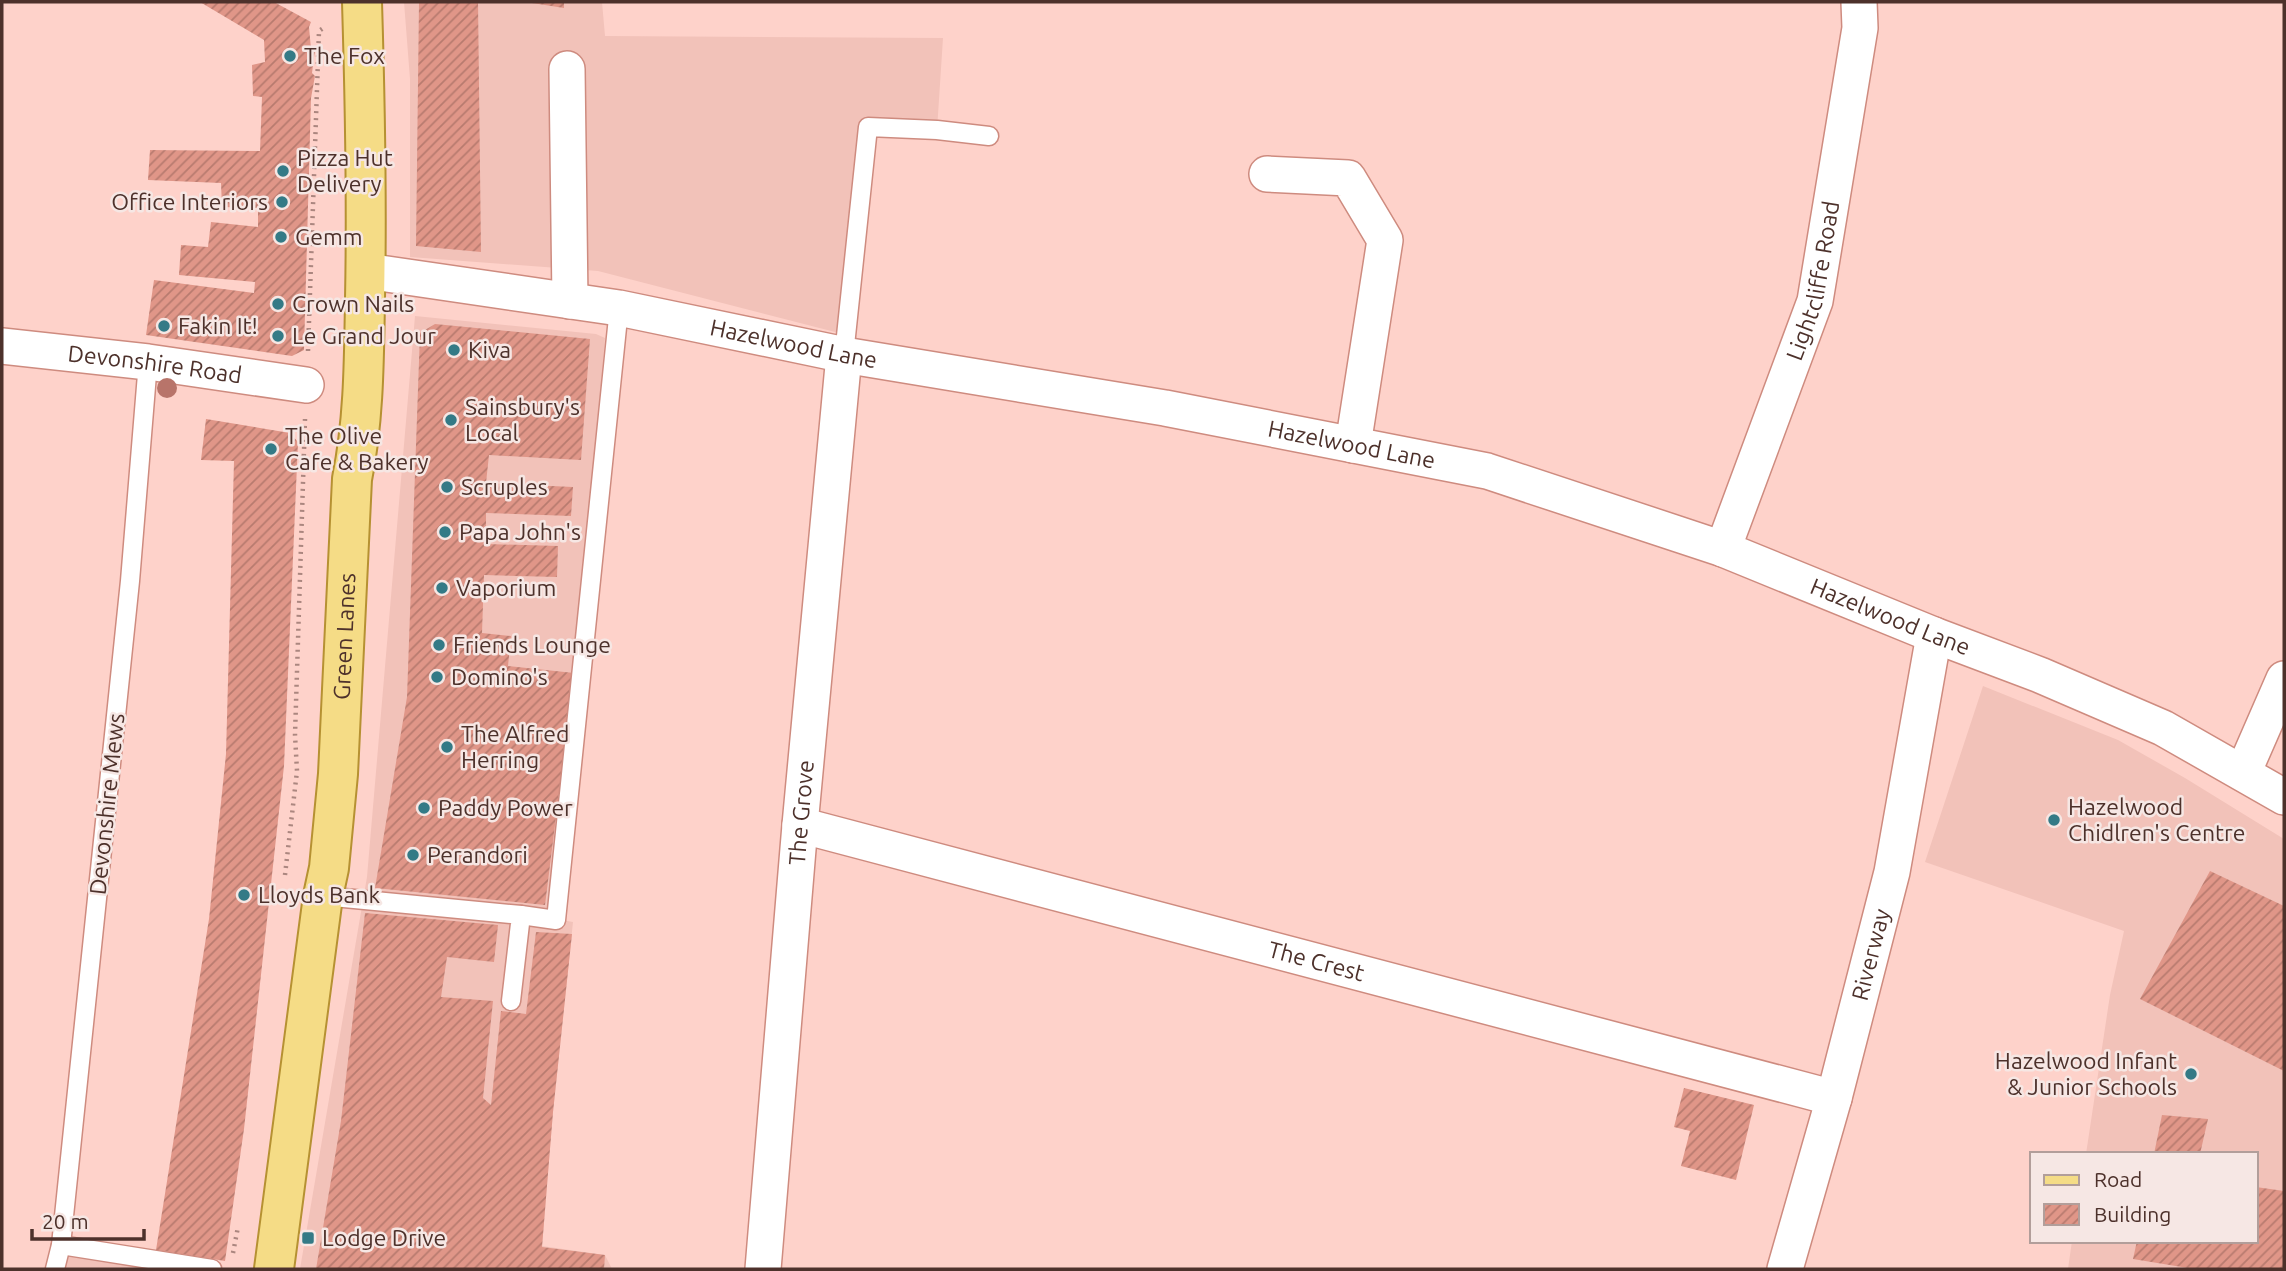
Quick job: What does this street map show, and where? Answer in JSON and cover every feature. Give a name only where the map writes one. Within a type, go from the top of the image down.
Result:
[{"type":"main road","name":"Green Lanes","points":[[274,1269],[323,895],[329,868],[338,774],[352,479],[359,445],[361,411],[366,271],[366,111],[362,2]]},
{"type":"street","name":"Lightcliffe Road","points":[[1723,549],[1815,301],[1860,28],[1859,2]]},
{"type":"street","points":[[567,69],[570,300]]},
{"type":"street","points":[[1267,174],[1348,178],[1385,240],[1353,445]]},
{"type":"street","name":"Hazelwood Lane","points":[[366,271],[619,308],[844,355],[1165,408],[1487,471],[1723,549],[2040,675],[2163,728],[2284,797]]},
{"type":"street","name":"Devonshire Road","points":[[2,345],[148,362],[306,385]]},
{"type":"street","name":"The Grove","points":[[764,1269],[800,825],[844,355]]},
{"type":"street","name":"Riverway","points":[[1785,1269],[1834,1098],[1892,872],[1934,635]]},
{"type":"street","points":[[2242,773],[2284,679]]},
{"type":"street","name":"The Crest","points":[[800,825],[1834,1098]]},
{"type":"lane","points":[[844,355],[868,127],[937,130],[989,136]]},
{"type":"lane","points":[[323,895],[556,919],[619,308]]},
{"type":"lane","name":"Devonshire Mews","points":[[55,1269],[61,1245],[130,581],[148,362]]},
{"type":"lane","points":[[511,1001],[521,915]]},
{"type":"lane","points":[[61,1245],[212,1269]]},
{"type":"path","name":"Green Lanes","points":[[284,887],[297,771],[295,735],[318,63]]},
{"type":"path","points":[[231,1264],[239,1222]]},
{"type":"shaded area","points":[[404,2],[602,2],[605,36],[943,38],[937,130],[868,128],[839,333],[598,271],[410,257],[410,79]]},
{"type":"shaded area","points":[[415,316],[596,334],[605,338],[556,919],[573,922],[542,1246],[605,1255],[612,1269],[300,1269],[367,877]]},
{"type":"shaded area","name":"Hazelwood Infant & Junior Schools","points":[[1983,686],[2118,740],[2284,839],[2284,1269],[2068,1269],[2072,1243],[2258,1243],[2258,1152],[2086,1152],[2110,995],[2124,931],[1925,862]]},
{"type":"shaded area","points":[[66,1255],[152,1269],[63,1269]]},
{"type":"building","points":[[200,2],[274,2],[311,22],[311,49],[315,50],[312,73],[315,76],[311,98],[304,350],[292,356],[146,335],[154,280],[254,293],[255,282],[179,275],[181,245],[208,247],[211,222],[258,227],[258,208],[222,207],[221,183],[148,180],[150,150],[260,151],[262,97],[253,96],[252,65],[265,62],[264,40]]},
{"type":"building","points":[[419,2],[478,2],[481,252],[416,246]]},
{"type":"building","points":[[564,2],[564,8],[532,3]]},
{"type":"building","points":[[435,324],[590,339],[581,460],[489,455],[486,483],[573,487],[571,516],[486,513],[486,544],[558,546],[557,577],[484,575],[482,633],[511,636],[508,666],[574,673],[545,905],[375,888],[407,697],[420,333]]},
{"type":"building","points":[[206,419],[290,433],[298,442],[284,766],[244,1129],[225,1261],[156,1250],[209,919],[226,754],[234,461],[201,460]]},
{"type":"building","points":[[2210,871],[2284,906],[2284,1071],[2140,999]]},
{"type":"building","points":[[365,913],[498,925],[494,962],[447,957],[441,997],[493,1001],[483,1098],[491,1105],[501,1011],[526,1014],[536,932],[572,934],[542,1247],[605,1255],[604,1269],[316,1269],[341,1121]]},
{"type":"building","points":[[1684,1088],[1754,1105],[1736,1180],[1681,1166],[1690,1131],[1674,1127]]},
{"type":"building","points":[[2162,1115],[2208,1119],[2200,1152],[2154,1152]]},
{"type":"building","points":[[2258,1187],[2284,1191],[2284,1269],[2194,1269],[2133,1259],[2137,1243],[2258,1243]]},
{"type":"place","name":"The Fox","points":[[290,56]]},
{"type":"place","name":"Pizza Hut Delivery","points":[[283,171]]},
{"type":"place","name":"Office Interiors","points":[[282,202]]},
{"type":"place","name":"Gemm","points":[[281,237]]},
{"type":"place","name":"Crown Nails","points":[[278,304]]},
{"type":"place","name":"Fakin It!","points":[[164,326]]},
{"type":"place","name":"Le Grand Jour","points":[[278,336]]},
{"type":"place","name":"Kiva","points":[[454,350]]},
{"type":"place","name":"Sainsbury's Local","points":[[451,420]]},
{"type":"place","name":"The Olive Cafe & Bakery","points":[[271,449]]},
{"type":"place","name":"Scruples","points":[[447,487]]},
{"type":"place","name":"Papa John's","points":[[445,532]]},
{"type":"place","name":"Vaporium","points":[[442,588]]},
{"type":"place","name":"Friends Lounge","points":[[439,645]]},
{"type":"place","name":"Domino's","points":[[437,677]]},
{"type":"place","name":"The Alfred Herring","points":[[447,747]]},
{"type":"place","name":"Paddy Power","points":[[424,808]]},
{"type":"place","name":"Hazelwood Chidlren's Centre","points":[[2054,820]]},
{"type":"place","name":"Perandori","points":[[413,855]]},
{"type":"place","name":"Lloyds Bank","points":[[244,895]]},
{"type":"place","name":"Hazelwood Infant & Junior Schools","points":[[2191,1074]]},
{"type":"place","name":"Lodge Drive","points":[[308,1238]]}]
